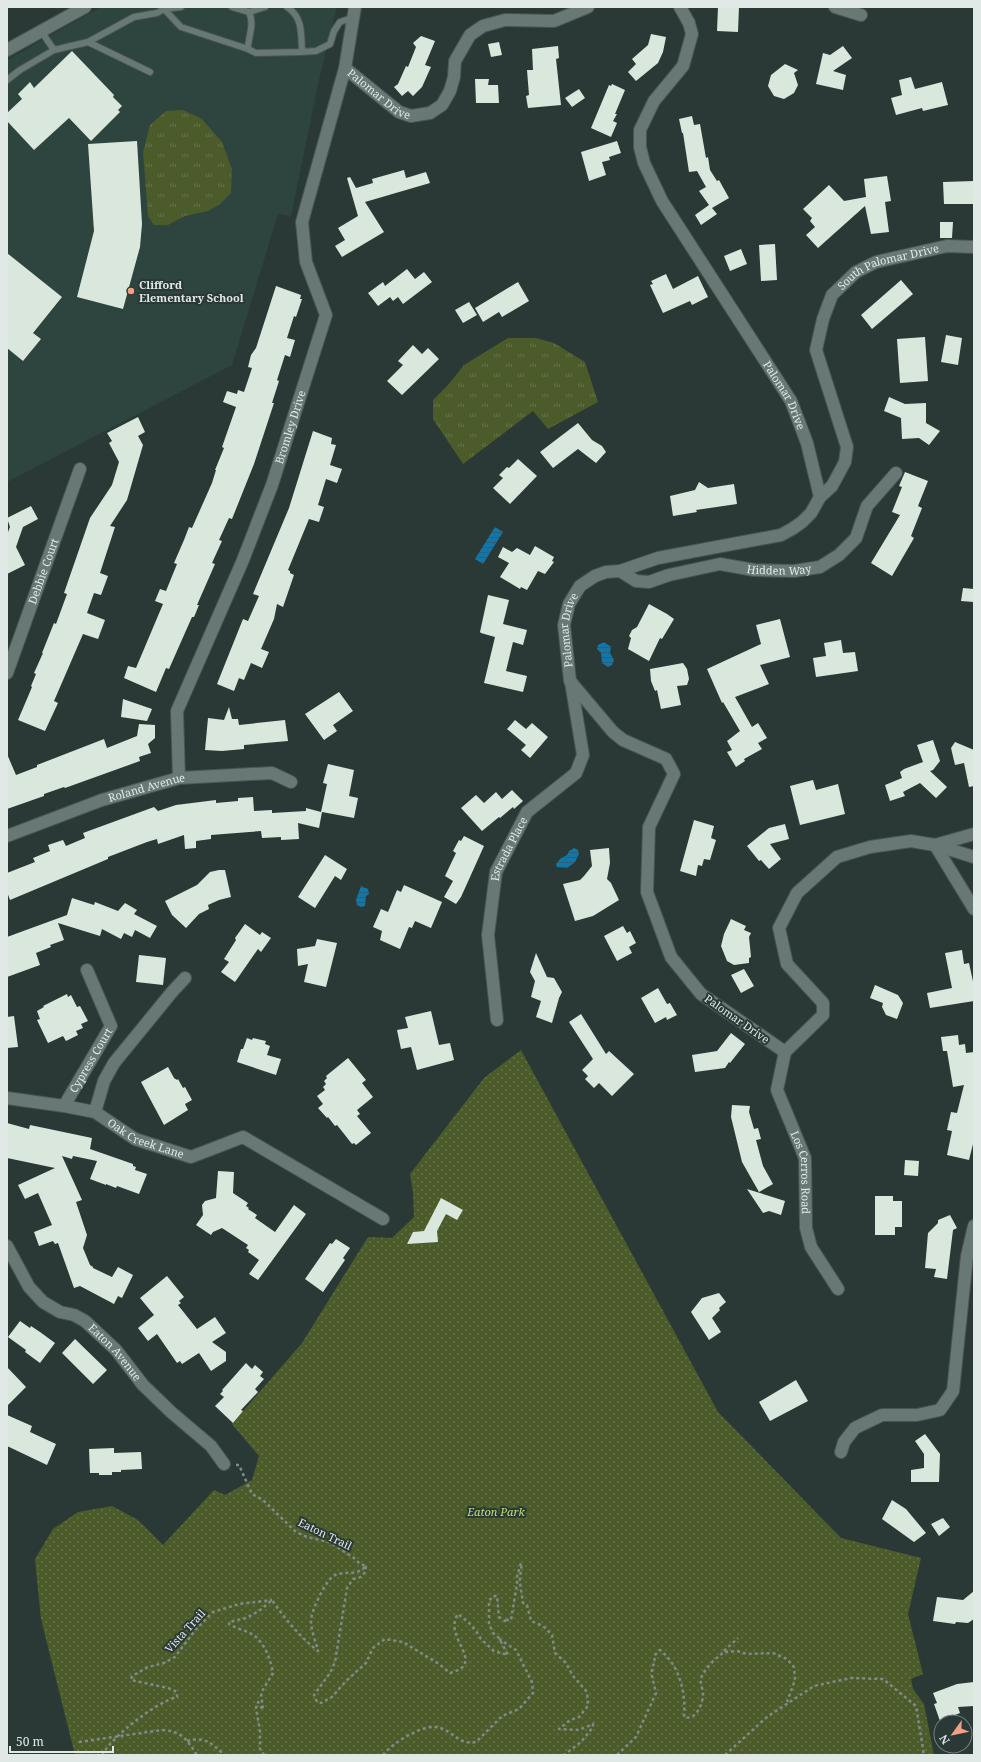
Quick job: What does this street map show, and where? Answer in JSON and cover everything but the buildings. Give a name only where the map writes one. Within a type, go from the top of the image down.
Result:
[{"type":"street","points":[[7,50],[85,7]]},
{"type":"street","name":"Palomar Drive","points":[[354,12],[345,68],[399,112],[411,116],[430,113],[442,105],[450,91],[454,77],[455,61],[470,35],[483,26],[505,20],[554,21],[588,7]]},
{"type":"street","name":"Palomar Drive","points":[[680,7],[689,23],[692,34],[683,66],[654,101],[640,130],[640,147],[644,163],[662,202],[791,401],[807,443],[820,497],[811,513],[802,522],[781,535],[658,558],[620,571],[606,572],[595,576],[580,586],[569,604],[564,625],[570,681],[613,732],[623,740],[666,758],[674,774],[649,827],[647,892],[671,957],[701,994],[785,1052]]},
{"type":"street","points":[[835,7],[861,15]]},
{"type":"street","name":"Bromley Drive","points":[[179,778],[177,710],[243,560],[272,485],[326,315],[306,262],[302,222],[345,68]]},
{"type":"street","name":"South Palomar Drive","points":[[820,497],[832,486],[840,473],[845,462],[846,447],[816,350],[823,319],[832,295],[856,272],[876,262],[947,246],[974,247]]},
{"type":"street","name":"Debbie Court","points":[[7,673],[80,469]]},
{"type":"street","name":"Hidden Way","points":[[620,571],[636,581],[649,582],[669,575],[720,564],[760,570],[794,571],[820,567],[839,556],[856,538],[867,506],[896,473]]},
{"type":"street","name":"Estrada Place","points":[[497,1020],[488,935],[496,872],[527,812],[576,773],[583,755],[570,681]]},
{"type":"street","name":"Roland Avenue","points":[[7,836],[102,800],[179,778],[272,773],[291,782]]},
{"type":"street","points":[[935,845],[974,834]]},
{"type":"street","points":[[785,1052],[823,1015],[823,1003],[786,964],[779,928],[797,894],[837,857],[870,847],[911,841],[935,845],[974,857]]},
{"type":"street","points":[[935,845],[974,909]]},
{"type":"street","name":"Cypress Court","points":[[64,1106],[111,1026],[87,970]]},
{"type":"street","points":[[95,1112],[104,1081],[114,1063],[185,978]]},
{"type":"street","name":"Los Cerros Road","points":[[785,1052],[777,1090],[805,1158],[806,1228],[811,1247],[838,1289]]},
{"type":"street","name":"Oak Creek Lane","points":[[7,1098],[95,1112],[135,1140],[191,1157],[243,1137],[383,1219]]},
{"type":"street","points":[[841,1452],[844,1442],[855,1428],[882,1415],[917,1415],[940,1410],[953,1391],[967,1256],[974,1226]]},
{"type":"street","name":"Eaton Avenue","points":[[7,1246],[29,1287],[43,1302],[60,1312],[74,1315],[85,1321],[116,1350],[149,1390],[171,1412],[211,1446],[224,1464]]},
{"type":"lane","points":[[7,80],[20,70],[54,50],[88,42],[134,17],[157,13],[163,8],[181,7]]},
{"type":"lane","points":[[232,7],[249,12],[265,7]]},
{"type":"lane","points":[[287,7],[295,12],[299,20],[302,52]]},
{"type":"lane","points":[[163,8],[181,27],[256,53],[316,51],[330,44],[334,31],[340,22],[354,12]]},
{"type":"lane","points":[[248,49],[252,23],[252,18],[249,12]]},
{"type":"lane","points":[[41,31],[54,50]]},
{"type":"lane","points":[[88,42],[150,72]]},
{"type":"path","name":"Eaton Trail","points":[[224,1464],[239,1465],[252,1494],[263,1500],[296,1532],[306,1537],[329,1542],[354,1558],[360,1564],[366,1566]]},
{"type":"path","points":[[383,1755],[395,1742],[423,1729],[434,1727],[447,1731],[464,1742],[476,1742],[502,1716],[519,1709],[533,1693],[532,1682],[516,1650],[494,1636],[489,1624],[489,1601],[492,1596],[497,1596],[499,1617],[505,1621],[506,1618],[507,1620],[511,1620],[517,1576],[521,1563],[522,1570],[520,1577],[523,1603],[527,1605],[531,1621],[543,1626],[552,1635],[555,1653],[566,1663],[573,1676],[587,1692],[588,1706],[579,1717],[570,1720],[559,1729],[579,1730],[593,1724],[593,1728],[581,1742],[564,1755]]},
{"type":"path","points":[[264,1755],[260,1749],[256,1708],[258,1702],[263,1710],[261,1693],[273,1673],[271,1664],[265,1649],[255,1636],[229,1624],[229,1622],[253,1615],[272,1600],[307,1643],[318,1651],[311,1620],[322,1590],[330,1577],[338,1574],[360,1572],[366,1566]]},
{"type":"path","points":[[366,1566],[366,1572],[363,1576],[352,1579],[347,1588],[335,1662],[330,1673],[314,1695],[317,1702],[321,1703],[332,1697],[366,1664],[373,1648],[385,1639],[403,1642],[450,1673],[456,1672],[465,1663],[464,1650],[456,1639],[456,1618],[458,1614],[469,1623],[476,1631],[480,1639],[494,1651],[508,1655],[499,1638]]},
{"type":"path","name":"Vista Trail","points":[[102,1755],[108,1745],[115,1738],[157,1706],[169,1699],[177,1698],[178,1692],[168,1688],[131,1680],[132,1676],[175,1657],[196,1629],[213,1612],[239,1604],[272,1600]]},
{"type":"path","points":[[617,1755],[636,1737],[656,1694],[652,1676],[652,1667],[655,1662],[654,1656],[660,1650],[675,1666],[684,1693],[684,1717],[692,1718],[697,1713],[703,1694],[700,1680],[704,1672],[738,1638]]},
{"type":"path","points":[[724,1652],[737,1651],[754,1654],[773,1653],[787,1660],[794,1667],[795,1680],[787,1702]]},
{"type":"path","points":[[725,1755],[766,1717],[787,1702],[814,1686],[851,1678],[883,1679],[916,1706],[924,1755]]},
{"type":"path","points":[[79,1742],[162,1730],[174,1731],[187,1741],[197,1755]]},
{"type":"path","points":[[187,1741],[198,1738],[206,1740],[224,1755]]},
{"type":"shaded area","name":"Clifford Elementary School","points":[[101,7],[337,7],[319,80],[291,216],[278,214],[232,365],[7,482],[7,60]]},
{"type":"green space","points":[[183,110],[202,119],[222,142],[232,169],[231,193],[220,204],[208,211],[185,216],[168,225],[154,225],[148,216],[143,152],[150,125],[166,111]]},
{"type":"green space","points":[[508,338],[536,338],[554,343],[585,362],[598,402],[548,429],[533,411],[463,464],[433,419],[433,400],[448,385],[464,365]]},
{"type":"green space","name":"Eaton Park","points":[[521,1050],[718,1412],[841,1538],[921,1558],[908,1614],[923,1674],[911,1679],[913,1689],[924,1704],[934,1755],[75,1755],[41,1619],[35,1559],[53,1529],[78,1512],[112,1506],[138,1520],[163,1545],[214,1490],[225,1495],[252,1480],[259,1456],[232,1424],[302,1343],[368,1237],[392,1238],[414,1217],[413,1192],[410,1174],[484,1078]]},
{"type":"water","points":[[495,527],[503,532],[483,564],[475,559]]},
{"type":"water","points":[[604,642],[611,647],[610,653],[614,660],[612,665],[608,667],[602,663],[601,653],[597,649],[598,645]]},
{"type":"water","points":[[574,848],[578,850],[579,854],[575,862],[567,868],[557,867],[556,864],[561,858],[567,855],[569,851]]},
{"type":"water","points":[[361,886],[368,889],[369,894],[366,896],[365,906],[361,907],[357,905],[356,900]]},
{"type":"place","name":"Clifford Elementary School","points":[[131,291]]}]
